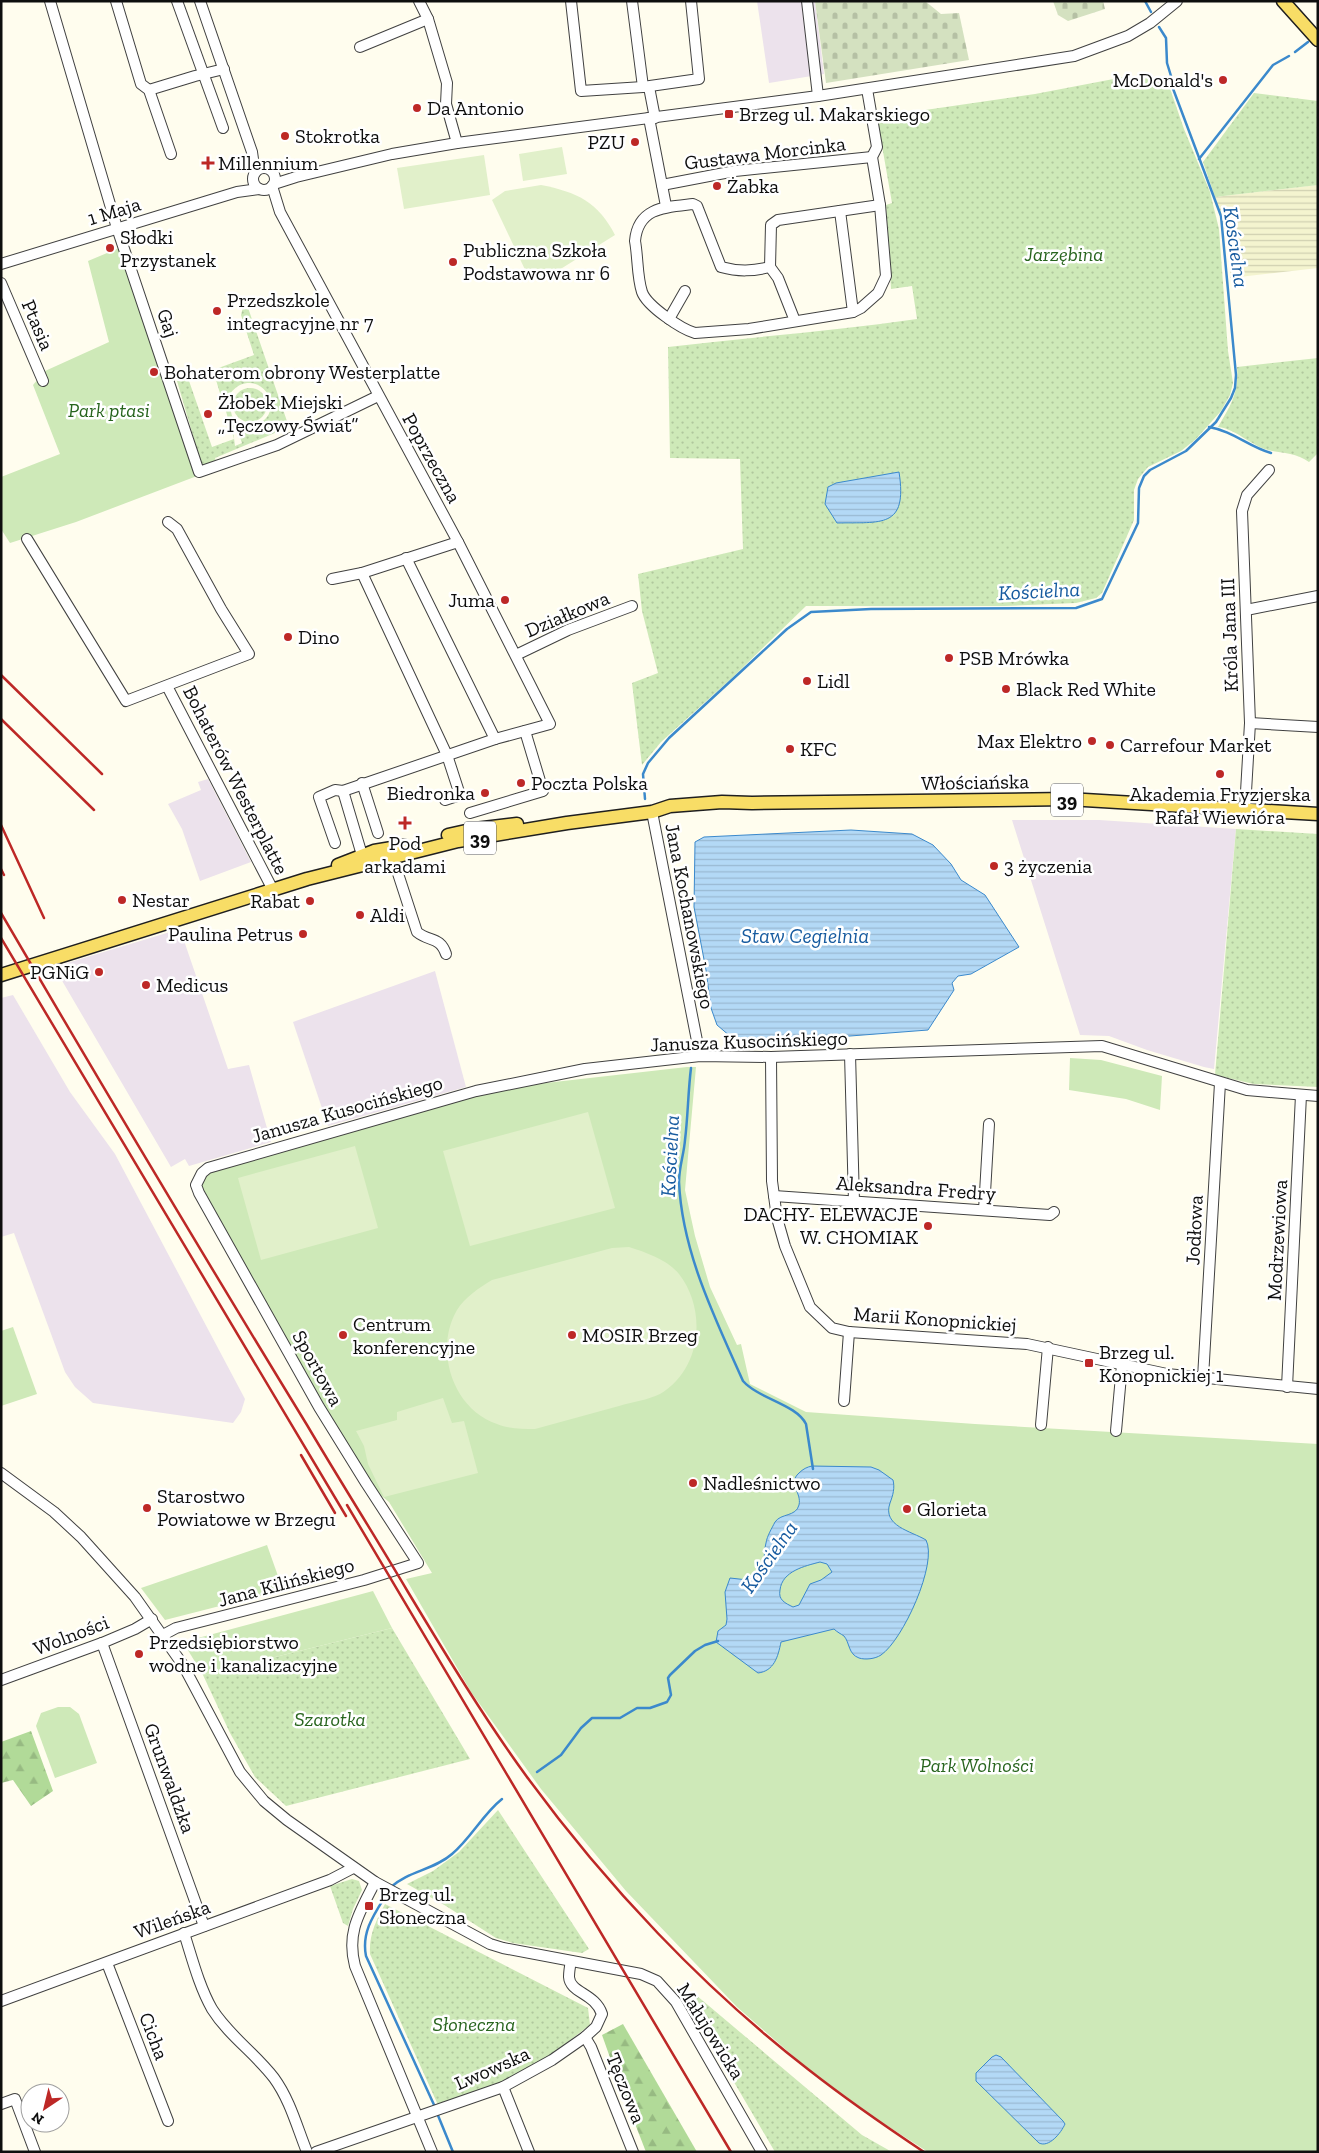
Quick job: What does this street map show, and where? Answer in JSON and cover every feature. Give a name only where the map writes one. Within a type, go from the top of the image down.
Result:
[{"type":"main road","points":[[1283,1],[1318,40]]},
{"type":"main road","points":[[1293,1],[1318,31]]},
{"type":"main road","name":"Włościańska","points":[[391,853],[475,829],[538,822],[567,823],[652,812],[671,814],[752,804],[1068,800],[1318,814]]},
{"type":"main road","name":"39","points":[[306,879],[362,855],[391,853]]},
{"type":"main road","name":"39","points":[[6,973],[159,927],[391,853]]},
{"type":"street","points":[[50,1],[117,228]]},
{"type":"street","points":[[116,1],[141,84],[149,90],[171,154]]},
{"type":"street","points":[[177,1],[222,128]]},
{"type":"street","points":[[200,1],[258,173],[268,185]]},
{"type":"street","points":[[419,1],[428,19],[447,83],[446,104],[456,143]]},
{"type":"street","points":[[571,1],[580,91],[646,87],[700,79],[691,1]]},
{"type":"street","name":"Gustawa Morcinka","points":[[632,1],[666,206]]},
{"type":"street","points":[[806,1],[818,96]]},
{"type":"street","name":"1 Maja","points":[[1,264],[237,192],[392,154],[456,143],[867,89],[1074,56],[1128,36],[1150,23],[1177,1]]},
{"type":"street","points":[[360,47],[428,19]]},
{"type":"street","points":[[149,90],[224,69]]},
{"type":"street","name":"Gustawa Morcinka","points":[[770,267],[751,271],[734,271],[721,268],[696,206],[693,204],[666,206],[653,210],[638,226],[634,241],[642,293],[669,319],[686,331],[695,333],[725,332],[853,312],[861,308],[878,293],[886,276],[880,206],[872,157],[877,147],[867,89]]},
{"type":"street","name":"Gustawa Morcinka","points":[[662,185],[735,170],[872,157]]},
{"type":"street","points":[[258,173],[254,184],[268,185]]},
{"type":"street","name":"1 Maja","points":[[237,192],[250,184],[258,173]]},
{"type":"street","name":"Poprzeczna","points":[[268,185],[279,211],[458,542],[550,724],[525,731]]},
{"type":"street","points":[[795,322],[778,278],[770,267],[771,225],[778,220],[880,206]]},
{"type":"street","points":[[840,211],[853,312]]},
{"type":"street","name":"Gaj","points":[[117,228],[199,472],[277,445],[378,396]]},
{"type":"street","name":"Ptasia","points":[[1,283],[43,381]]},
{"type":"street","points":[[669,319],[685,291]]},
{"type":"street","name":"Króla Jana III","points":[[1245,809],[1250,722],[1242,511],[1247,496],[1269,470]]},
{"type":"street","name":"Bohaterów Westerplatte","points":[[27,538],[126,701],[249,654],[221,609],[177,528],[168,522]]},
{"type":"street","points":[[332,579],[362,573],[458,542]]},
{"type":"street","points":[[406,558],[495,739]]},
{"type":"street","points":[[362,573],[447,755],[460,795],[445,800]]},
{"type":"street","points":[[1246,610],[1318,596]]},
{"type":"street","name":"Działkowa","points":[[516,655],[568,630],[632,606]]},
{"type":"street","name":"Bohaterów Westerplatte","points":[[167,686],[273,890]]},
{"type":"street","points":[[1250,722],[1318,727]]},
{"type":"street","points":[[335,843],[319,797],[335,790],[343,791],[495,739],[525,731],[543,791],[470,813]]},
{"type":"street","points":[[362,783],[378,833]]},
{"type":"street","points":[[343,791],[362,855]]},
{"type":"street","name":"Jana Kochanowskiego","points":[[652,812],[700,1056]]},
{"type":"street","points":[[391,853],[417,932],[423,937],[435,940],[443,947],[446,954]]},
{"type":"street","name":"Janusza Kusocińskiego","points":[[196,1185],[202,1173],[208,1168],[476,1091],[585,1069],[700,1056],[771,1057],[1102,1046],[1247,1090],[1318,1096]]},
{"type":"street","points":[[850,1054],[854,1202]]},
{"type":"street","name":"Marii Konopnickiej","points":[[771,1057],[772,1181],[785,1246],[810,1307],[832,1328],[849,1332],[1027,1344],[1167,1374],[1318,1389]]},
{"type":"street","name":"Jodłowa","points":[[1203,1378],[1220,1083]]},
{"type":"street","name":"Modrzewiowa","points":[[1288,1387],[1301,1095]]},
{"type":"street","points":[[984,1210],[989,1124]]},
{"type":"street","name":"Sportowa","points":[[196,1185],[198,1193],[320,1407],[366,1484],[418,1563]]},
{"type":"street","name":"Aleksandra Fredry","points":[[774,1196],[1050,1215],[1054,1212]]},
{"type":"street","points":[[844,1401],[849,1332]]},
{"type":"street","points":[[1041,1425],[1048,1347]]},
{"type":"street","points":[[1116,1431],[1122,1365]]},
{"type":"street","name":"Małujowicka","points":[[1,1473],[54,1512],[81,1537],[115,1573],[152,1619],[199,1694],[240,1772],[252,1789],[287,1820],[353,1868],[395,1894],[490,1944],[641,1974],[652,1978],[676,2002],[762,2152]]},
{"type":"street","name":"Jana Kilińskiego","points":[[163,1635],[176,1628],[364,1580],[418,1563]]},
{"type":"street","name":"Wolności","points":[[1,1680],[135,1629],[152,1619]]},
{"type":"street","name":"Grunwaldzka","points":[[102,1642],[204,1926]]},
{"type":"street","name":"Wileńska","points":[[1,2001],[330,1880],[353,1868]]},
{"type":"street","points":[[380,1885],[357,1918],[351,1943],[352,1954],[355,1966],[432,2152]]},
{"type":"street","points":[[184,1933],[198,1976],[212,2009],[234,2038],[263,2064],[274,2078],[288,2104],[307,2152]]},
{"type":"street","name":"Lwowska","points":[[319,2151],[503,2087],[552,2060],[585,2037],[596,2027],[602,2014],[596,2002],[575,1988],[571,1983],[569,1977],[571,1961]]},
{"type":"street","name":"Cicha","points":[[107,1963],[168,2121]]},
{"type":"street","name":"Tęczowa","points":[[585,2037],[591,2047],[633,2152]]},
{"type":"street","points":[[503,2087],[529,2152]]},
{"type":"street","points":[[1,2104],[15,2099],[35,2152]]},
{"type":"shaded area","points":[[757,1],[815,1],[824,74],[769,83]]},
{"type":"shaded area","points":[[208,779],[251,862],[200,881],[182,829],[168,804],[201,790],[198,782]]},
{"type":"shaded area","points":[[1012,820],[1099,820],[1236,829],[1214,1069],[1147,1050],[1109,1036],[1080,1035]]},
{"type":"shaded area","points":[[180,929],[228,1069],[249,1065],[271,1142],[189,1166],[185,1159],[171,1167],[54,967]]},
{"type":"shaded area","points":[[435,971],[466,1087],[328,1126],[293,1022]]},
{"type":"shaded area","points":[[13,995],[70,1092],[115,1154],[245,1399],[241,1412],[233,1423],[93,1403],[75,1387],[65,1372],[14,1233],[1,1237],[1,998]]},
{"type":"green space","points":[[815,1],[925,1],[941,14],[959,13],[969,60],[826,83]]},
{"type":"green space","points":[[1053,1],[1103,1],[1105,9],[1068,21],[1058,15]]},
{"type":"green space","name":"Jarzębina","points":[[1124,77],[1167,80],[1184,129],[1210,192],[1219,229],[1228,351],[1233,383],[1230,395],[1221,411],[1196,439],[1181,451],[1148,467],[1138,479],[1134,490],[1134,520],[1102,593],[1096,598],[1076,603],[1004,606],[806,606],[733,677],[661,742],[642,765],[632,683],[658,673],[642,611],[638,574],[743,549],[740,459],[670,458],[668,347],[917,319],[912,286],[891,289],[886,205],[892,203],[877,117],[1035,94]]},
{"type":"green space","points":[[1254,93],[1318,101],[1318,185],[1215,197],[1203,162]]},
{"type":"green space","points":[[562,147],[567,174],[523,181],[519,154]]},
{"type":"green space","points":[[484,155],[490,195],[404,209],[397,168]]},
{"type":"green space","points":[[541,185],[565,191],[585,200],[601,214],[615,235],[543,280],[528,276],[492,200],[505,191]]},
{"type":"green space","points":[[1318,185],[1318,268],[1230,278],[1231,249],[1215,197]]},
{"type":"green space","name":"Park ptasi","points":[[119,248],[197,476],[76,522],[10,543],[1,529],[1,477],[60,454],[33,385],[45,371],[109,342],[88,261]]},
{"type":"green space","points":[[245,299],[289,427],[215,458],[217,464],[208,466],[201,463],[177,381],[188,378],[212,447],[234,439],[225,408],[230,408],[232,416],[238,422],[233,430],[235,446],[242,443],[240,433],[244,425],[258,423],[266,418],[270,410],[270,401],[266,392],[260,386],[251,383],[240,385],[222,400],[213,370],[254,355],[241,315]]},
{"type":"green space","points":[[1318,358],[1318,453],[1309,462],[1294,455],[1261,448],[1225,428],[1218,427],[1227,412],[1235,392],[1237,367]]},
{"type":"green space","points":[[250,388],[257,389],[262,393],[266,398],[266,412],[262,417],[257,421],[250,422],[243,421],[238,417],[234,412],[233,405],[234,398],[238,393],[243,389]]},
{"type":"green space","points":[[1236,829],[1318,834],[1318,1087],[1254,1084],[1215,1075]]},
{"type":"green space","points":[[1070,1058],[1101,1060],[1162,1076],[1160,1110],[1126,1099],[1069,1090]]},
{"type":"green space","name":"Park Wolności","points":[[696,1067],[685,1190],[695,1236],[710,1287],[737,1345],[741,1344],[750,1384],[806,1412],[1318,1444],[1318,2152],[928,2152],[872,2116],[807,2068],[737,2007],[626,1891],[541,1789],[471,1692],[406,1579],[432,1573],[389,1502],[366,1483],[196,1185],[202,1173],[476,1091]]},
{"type":"green space","points":[[588,1112],[615,1208],[470,1246],[443,1151]]},
{"type":"green space","points":[[355,1146],[378,1228],[261,1260],[238,1178]]},
{"type":"green space","name":"MOSIR Brzeg","points":[[629,1247],[656,1257],[674,1269],[688,1288],[694,1304],[696,1338],[692,1355],[685,1370],[674,1383],[660,1394],[650,1398],[535,1429],[511,1428],[497,1424],[481,1416],[469,1405],[459,1392],[452,1376],[447,1342],[450,1325],[457,1310],[468,1297],[492,1280],[612,1248]]},
{"type":"green space","points":[[13,1327],[37,1394],[1,1406],[1,1331]]},
{"type":"green space","points":[[443,1398],[452,1423],[464,1421],[478,1473],[384,1497],[368,1464],[364,1446],[356,1431],[397,1420],[397,1412]]},
{"type":"green space","points":[[267,1545],[283,1590],[165,1620],[141,1588]]},
{"type":"green space","points":[[373,1591],[392,1628],[203,1675],[183,1642]]},
{"type":"green space","name":"Szarotka","points":[[392,1628],[470,1759],[286,1806],[255,1777],[230,1733],[203,1675]]},
{"type":"green space","points":[[58,1707],[70,1707],[79,1714],[97,1763],[55,1778],[36,1726],[41,1713]]},
{"type":"green space","points":[[31,1731],[53,1791],[31,1806],[13,1780],[1,1783],[1,1742]]},
{"type":"green space","points":[[498,1810],[589,1949],[582,1953],[513,1943],[496,1938],[407,1884],[433,1871],[459,1852]]},
{"type":"green space","points":[[352,1879],[359,1881],[362,1890],[353,1909],[348,1926],[343,1923],[330,1886]]},
{"type":"green space","name":"Słoneczna","points":[[385,1904],[588,2008],[590,2025],[536,2066],[503,2084],[438,2105],[370,1954],[372,1934]]},
{"type":"green space","points":[[696,1995],[862,2135],[892,2152],[775,2152],[687,2002]]},
{"type":"green space","points":[[623,2024],[697,2152],[646,2152],[602,2035]]},
{"type":"water","points":[[899,472],[901,491],[899,504],[895,513],[888,518],[867,523],[837,523],[825,504],[828,487],[836,483]]},
{"type":"water","name":"Staw Cegielnia","points":[[851,830],[912,834],[933,845],[951,864],[961,880],[985,895],[1019,947],[971,974],[958,976],[952,983],[954,990],[928,1030],[772,1042],[737,1042],[717,1025],[711,1008],[694,907],[695,842],[704,837]]},
{"type":"water","points":[[812,1466],[871,1467],[893,1480],[890,1517],[899,1527],[926,1540],[928,1551],[927,1566],[923,1583],[899,1634],[890,1647],[881,1655],[867,1659],[855,1656],[844,1636],[834,1629],[781,1642],[777,1658],[772,1666],[758,1673],[716,1642],[718,1631],[726,1625],[725,1592],[730,1578],[748,1580],[758,1576],[764,1562],[767,1538],[775,1522],[795,1511],[799,1505],[799,1496],[794,1481],[802,1470]],"holes":[[[820,1562],[827,1564],[832,1572],[821,1580],[810,1584],[799,1605],[793,1607],[781,1599],[782,1584],[785,1578],[795,1570]]]},
{"type":"water","points":[[996,2055],[1001,2057],[1065,2124],[1051,2142],[1039,2143],[976,2081],[976,2073]]},
{"type":"waterway","name":"Kościelna","points":[[1145,1],[1151,12]]},
{"type":"waterway","name":"Kościelna","points":[[645,799],[643,774],[648,763],[669,738],[787,629],[811,612],[871,609],[1076,608],[1102,599],[1138,523],[1139,488],[1144,476],[1150,470],[1186,451],[1216,422],[1235,388],[1236,375],[1221,216],[1169,78],[1171,76],[1167,63],[1166,38],[1159,27]]},
{"type":"waterway","points":[[1295,52],[1308,42]]},
{"type":"waterway","points":[[1199,159],[1273,65],[1289,56]]},
{"type":"waterway","points":[[1209,427],[1226,432],[1271,453]]},
{"type":"waterway","name":"Kościelna","points":[[691,1068],[686,1131],[679,1182],[681,1208],[693,1259],[711,1309],[743,1381],[801,1417],[806,1424],[813,1469]]},
{"type":"waterway","name":"Kościelna","points":[[537,1772],[561,1755],[581,1728],[592,1718],[620,1718],[637,1708],[650,1708],[667,1702],[671,1695],[668,1678],[670,1675],[695,1651],[705,1645],[718,1641]]},
{"type":"waterway","name":"Kościelna","points":[[391,1887],[405,1877],[437,1864],[452,1854],[502,1799]]},
{"type":"waterway","name":"Kościelna","points":[[388,1892],[367,1930],[366,1956],[435,2107]]},
{"type":"waterway","name":"Kościelna","points":[[437,2113],[453,2152]]},
{"type":"railway","points":[[1,675],[102,774]]},
{"type":"railway","points":[[1,719],[94,810]]},
{"type":"railway","points":[[1,825],[44,918]]},
{"type":"railway","points":[[1,869],[4,875]]},
{"type":"railway","points":[[1,913],[114,1105],[437,1639],[480,1709],[527,1777],[589,1857],[623,1896],[694,1970],[731,2005],[809,2070],[924,2152]]},
{"type":"railway","points":[[1,938],[346,1516]]},
{"type":"railway","points":[[301,1455],[335,1513]]},
{"type":"railway","points":[[347,1505],[731,2152]]},
{"type":"place","name":"McDonald's","points":[[1223,80]]},
{"type":"place","name":"Da Antonio","points":[[417,108]]},
{"type":"place","name":"Brzeg ul. Makarskiego","points":[[729,114]]},
{"type":"place","name":"Stokrotka","points":[[285,136]]},
{"type":"place","name":"PZU","points":[[635,142]]},
{"type":"place","name":"Millennium","points":[[208,163]]},
{"type":"place","name":"Żabka","points":[[717,186]]},
{"type":"place","name":"Słodki Przystanek","points":[[110,248]]},
{"type":"place","name":"Publiczna Szkoła Podstawowa nr 6","points":[[453,262]]},
{"type":"place","name":"Przedszkole integracyjne nr 7","points":[[217,311]]},
{"type":"place","name":"Bohaterom obrony Westerplatte","points":[[154,372]]},
{"type":"place","name":"Żłobek Miejski „Tęczowy Świat”","points":[[208,414]]},
{"type":"place","name":"Juma","points":[[505,600]]},
{"type":"place","name":"Dino","points":[[288,637]]},
{"type":"place","name":"PSB Mrówka","points":[[949,658]]},
{"type":"place","name":"Lidl","points":[[807,681]]},
{"type":"place","name":"Black Red White","points":[[1006,689]]},
{"type":"place","name":"Max Elektro","points":[[1092,741]]},
{"type":"place","name":"Carrefour Market","points":[[1110,745]]},
{"type":"place","name":"KFC","points":[[790,749]]},
{"type":"place","name":"Akademia Fryzjerska Rafał Wiewióra","points":[[1220,774]]},
{"type":"place","name":"Poczta Polska","points":[[521,783]]},
{"type":"place","name":"Biedronka","points":[[485,793]]},
{"type":"place","name":"Pod arkadami","points":[[405,823]]},
{"type":"place","name":"3 życzenia","points":[[994,866]]},
{"type":"place","name":"Nestar","points":[[122,900]]},
{"type":"place","name":"Rabat","points":[[310,901]]},
{"type":"place","name":"Aldi","points":[[360,915]]},
{"type":"place","name":"Paulina Petrus","points":[[303,934]]},
{"type":"place","name":"PGNiG","points":[[99,972]]},
{"type":"place","name":"Medicus","points":[[146,985]]},
{"type":"place","name":"DACHY- ELEWACJE W. CHOMIAK","points":[[928,1226]]},
{"type":"place","name":"Centrum konferencyjne","points":[[343,1335]]},
{"type":"place","name":"MOSIR Brzeg","points":[[572,1335]]},
{"type":"place","name":"Brzeg ul. Konopnickiej 1","points":[[1089,1363]]},
{"type":"place","name":"Nadleśnictwo","points":[[693,1483]]},
{"type":"place","name":"Starostwo Powiatowe w Brzegu","points":[[147,1508]]},
{"type":"place","name":"Glorieta","points":[[907,1509]]},
{"type":"place","name":"Przedsiębiorstwo wodne i kanalizacyjne","points":[[139,1654]]},
{"type":"place","name":"Brzeg ul. Słoneczna","points":[[369,1906]]}]
